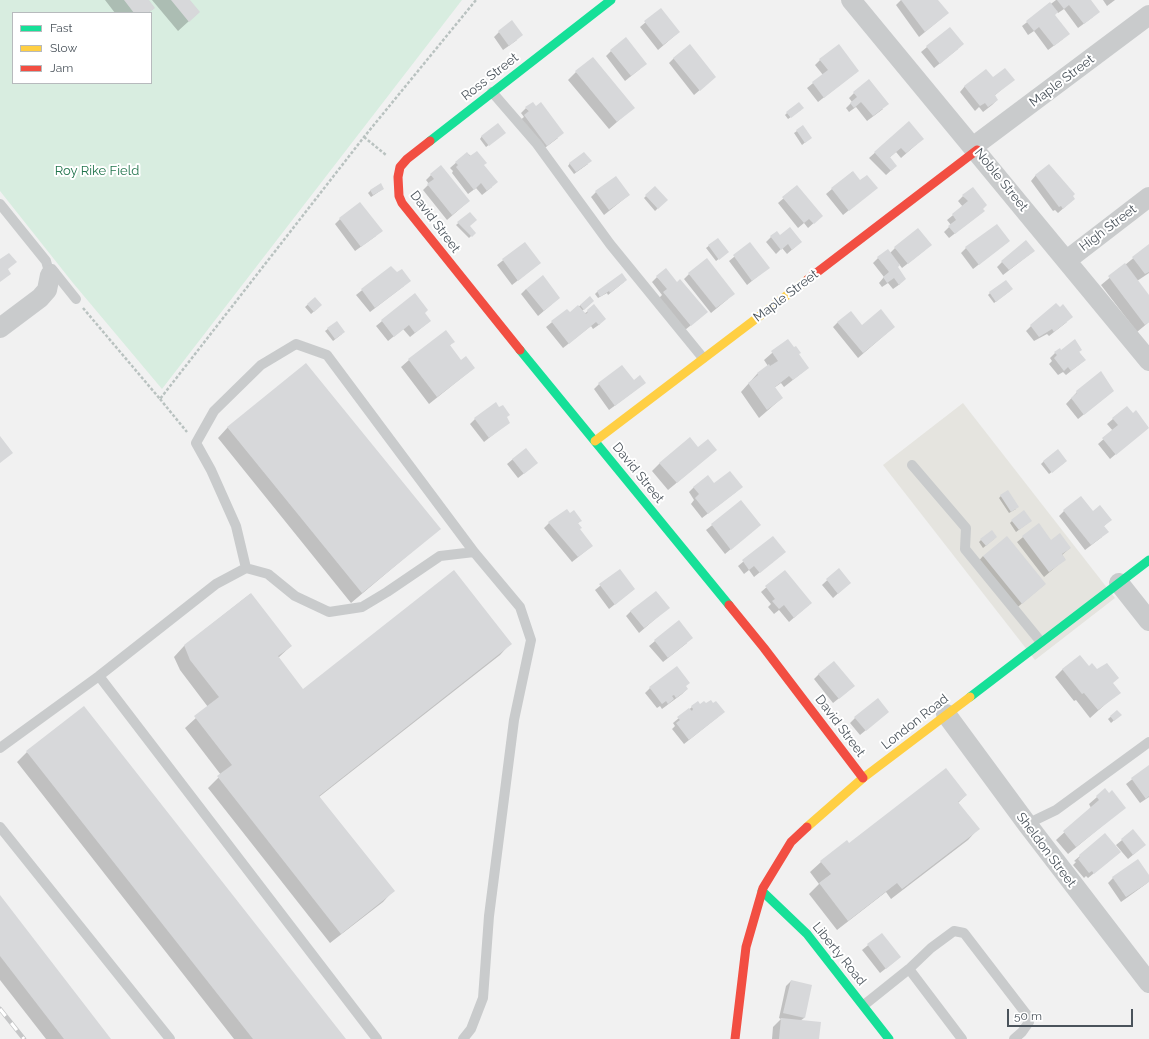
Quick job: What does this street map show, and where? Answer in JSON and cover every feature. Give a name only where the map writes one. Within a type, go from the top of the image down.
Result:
[{"type":"street","name":"Ross Street","points":[[400,167],[415,152],[611,0]]},
{"type":"street","name":"Noble Street","points":[[851,0],[975,148],[1149,361]]},
{"type":"street","name":"Maple Street","points":[[595,441],[1149,15]]},
{"type":"street","name":"David Street","points":[[400,167],[397,183],[399,196],[402,203],[764,648],[864,778]]},
{"type":"street","name":"High Street","points":[[1067,260],[1149,197]]},
{"type":"street","points":[[0,328],[40,298],[48,290],[48,268]]},
{"type":"street","name":"London Road","points":[[735,1039],[746,948],[762,891],[779,859],[791,842],[824,810],[864,778],[1149,560]]},
{"type":"street","points":[[1119,583],[1149,621]]},
{"type":"street","name":"Sheldon Street","points":[[946,714],[1027,824],[1149,983]]},
{"type":"street","name":"Liberty Road","points":[[762,891],[807,934],[864,1005],[889,1039]]},
{"type":"lane","points":[[492,92],[537,144],[610,244],[703,358]]},
{"type":"lane","points":[[0,204],[48,268],[76,299]]},
{"type":"lane","points":[[246,568],[236,526],[211,470],[196,443],[214,411],[261,364],[296,344],[327,355],[474,552],[520,607],[531,640],[514,720],[489,916],[483,998],[471,1029],[463,1039]]},
{"type":"lane","points":[[912,464],[966,528],[965,549],[1041,642]]},
{"type":"lane","points":[[0,748],[99,676],[216,584],[246,568],[268,574],[295,596],[329,612],[362,607],[388,592],[440,556],[474,552]]},
{"type":"lane","points":[[99,676],[377,1039]]},
{"type":"lane","points":[[1027,824],[1056,810],[1149,742]]},
{"type":"lane","points":[[0,827],[170,1039]]},
{"type":"lane","points":[[864,1005],[909,970],[931,948],[954,931],[964,933],[1027,1015],[1029,1022],[1022,1032],[1014,1039]]},
{"type":"lane","points":[[909,970],[962,1039]]},
{"type":"path","points":[[160,399],[364,136],[476,0]]},
{"type":"path","points":[[364,136],[400,167]]},
{"type":"path","points":[[76,299],[196,443]]},
{"type":"shaded area","points":[[963,403],[1115,598],[1035,660],[883,465]]},
{"type":"green space","name":"Roy Rike Field","points":[[0,0],[462,0],[162,389],[73,283],[0,191]]},
{"type":"building","points":[[124,0],[149,0],[155,8],[149,12],[133,12]]},
{"type":"building","points":[[171,0],[190,0],[200,12],[189,22]]},
{"type":"building","points":[[901,0],[938,0],[949,13],[925,32]]},
{"type":"building","points":[[1057,0],[1091,0],[1100,12],[1084,24],[1069,5],[1064,9]]},
{"type":"building","points":[[1050,2],[1058,12],[1055,15],[1070,34],[1054,46],[1039,27],[1034,31],[1026,21]]},
{"type":"building","points":[[661,8],[680,32],[663,45],[644,21]]},
{"type":"building","points":[[512,20],[523,35],[509,46],[498,31]]},
{"type":"building","points":[[950,27],[964,44],[940,64],[926,46]]},
{"type":"building","points":[[626,37],[647,64],[631,76],[610,50]]},
{"type":"building","points":[[690,44],[716,77],[700,91],[673,58]]},
{"type":"building","points":[[839,44],[859,71],[824,98],[812,82],[828,70],[819,59]]},
{"type":"building","points":[[593,57],[635,108],[617,122],[575,71]]},
{"type":"building","points":[[1005,68],[1015,80],[995,95],[998,100],[988,107],[985,103],[980,106],[964,86],[986,69],[993,77]]},
{"type":"building","points":[[869,79],[889,104],[873,116],[861,102],[854,108],[850,103],[857,97],[853,92]]},
{"type":"building","points":[[533,102],[536,106],[541,102],[564,133],[547,146],[524,115],[529,111],[525,107]]},
{"type":"building","points":[[799,102],[804,108],[791,118],[786,112]]},
{"type":"building","points":[[909,121],[924,139],[906,153],[901,148],[890,157],[897,166],[891,171],[874,152]]},
{"type":"building","points":[[498,123],[506,133],[489,146],[481,136]]},
{"type":"building","points":[[803,125],[812,138],[805,143],[796,130]]},
{"type":"building","points":[[477,151],[487,163],[484,165],[498,182],[487,191],[481,183],[474,190],[456,167],[458,165],[455,162],[467,152],[470,156]]},
{"type":"building","points":[[584,152],[592,161],[576,172],[569,163]]},
{"type":"building","points":[[1049,164],[1075,194],[1073,196],[1075,199],[1063,209],[1061,206],[1059,207],[1035,175]]},
{"type":"building","points":[[441,165],[470,201],[452,215],[427,184],[434,179],[430,174]]},
{"type":"building","points":[[853,171],[860,180],[867,175],[878,188],[849,211],[831,188]]},
{"type":"building","points":[[616,176],[630,195],[609,210],[595,191]]},
{"type":"building","points":[[381,183],[384,189],[373,195],[370,190]]},
{"type":"building","points":[[797,185],[823,216],[814,224],[809,219],[804,223],[782,197]]},
{"type":"building","points":[[655,186],[668,200],[658,209],[645,195]]},
{"type":"building","points":[[973,187],[987,205],[983,209],[985,211],[955,234],[948,226],[956,220],[952,214],[968,201],[962,195]]},
{"type":"building","points":[[360,202],[383,231],[361,247],[339,218]]},
{"type":"building","points":[[470,212],[477,220],[470,226],[476,233],[472,237],[457,222]]},
{"type":"building","points":[[997,224],[1010,241],[979,265],[965,247]]},
{"type":"building","points":[[790,227],[802,242],[792,250],[788,244],[781,250],[770,236],[777,231],[780,235]]},
{"type":"building","points":[[918,228],[932,245],[908,264],[894,247]]},
{"type":"building","points":[[718,238],[729,252],[719,260],[708,245]]},
{"type":"building","points":[[1026,240],[1035,251],[1009,270],[1001,261]]},
{"type":"building","points":[[525,242],[541,263],[518,281],[502,259]]},
{"type":"building","points":[[750,242],[770,268],[752,281],[733,255]]},
{"type":"building","points":[[1149,244],[1149,272],[1145,274],[1132,257]]},
{"type":"building","points":[[888,249],[900,265],[898,267],[906,279],[899,285],[894,278],[887,283],[883,277],[889,272],[877,257]]},
{"type":"building","points":[[9,253],[17,262],[8,269],[11,274],[0,282],[0,259]]},
{"type":"building","points":[[707,258],[735,294],[716,308],[688,273]]},
{"type":"building","points":[[1125,263],[1149,295],[1149,322],[1145,325],[1108,276]]},
{"type":"building","points":[[391,266],[397,272],[402,269],[411,281],[375,308],[361,289]]},
{"type":"building","points":[[666,268],[677,282],[680,279],[708,312],[691,326],[663,292],[667,289],[656,276]]},
{"type":"building","points":[[622,273],[627,280],[610,293],[609,291],[600,297],[597,291]]},
{"type":"building","points":[[543,275],[560,298],[544,311],[526,289]]},
{"type":"building","points":[[1006,280],[1013,289],[996,302],[989,292]]},
{"type":"building","points":[[415,293],[428,310],[425,313],[431,321],[415,333],[409,325],[394,337],[381,320]]},
{"type":"building","points":[[590,296],[594,301],[584,310],[580,305]]},
{"type":"building","points":[[315,297],[322,305],[314,312],[307,304]]},
{"type":"building","points":[[1056,303],[1060,307],[1063,304],[1073,317],[1054,332],[1052,329],[1039,337],[1030,325]]},
{"type":"building","points":[[594,304],[606,319],[599,325],[596,322],[569,344],[551,321],[567,309],[570,312],[578,305],[586,314],[588,312],[587,310]]},
{"type":"building","points":[[881,309],[895,327],[863,353],[837,322],[851,311],[862,325]]},
{"type":"building","points":[[337,321],[345,332],[335,339],[327,328]]},
{"type":"building","points":[[446,330],[455,342],[450,345],[461,360],[466,356],[475,368],[437,397],[408,359]]},
{"type":"building","points":[[788,339],[794,347],[796,346],[801,353],[799,354],[809,368],[793,380],[789,376],[775,387],[783,398],[767,410],[748,383],[758,375],[757,373],[769,364],[770,366],[778,361],[771,351]]},
{"type":"building","points":[[1075,339],[1082,350],[1079,352],[1086,360],[1071,371],[1068,367],[1064,371],[1054,358],[1057,355],[1054,352],[1060,348],[1061,350]]},
{"type":"building","points":[[306,363],[441,529],[362,593],[227,427]]},
{"type":"building","points":[[622,365],[634,380],[640,375],[646,383],[615,406],[598,383]]},
{"type":"building","points":[[1101,371],[1114,391],[1084,415],[1071,398],[1077,393],[1076,391]]},
{"type":"building","points":[[496,402],[499,407],[503,405],[510,415],[507,417],[510,423],[489,438],[474,418]]},
{"type":"building","points":[[1127,406],[1133,413],[1136,410],[1149,428],[1116,455],[1102,438],[1118,425],[1112,418]]},
{"type":"building","points":[[0,436],[13,453],[0,463]]},
{"type":"building","points":[[690,437],[698,447],[708,439],[717,450],[677,483],[659,463]]},
{"type":"building","points":[[526,448],[538,463],[524,474],[512,459]]},
{"type":"building","points":[[1058,449],[1067,461],[1052,473],[1043,461]]},
{"type":"building","points":[[730,471],[743,487],[708,514],[695,498],[699,494],[693,487],[708,475],[714,483]]},
{"type":"building","points":[[1008,490],[1019,507],[1011,512],[1000,495]]},
{"type":"building","points":[[1081,496],[1093,511],[1100,505],[1112,520],[1104,526],[1109,532],[1091,545],[1063,510]]},
{"type":"building","points":[[741,500],[761,525],[731,550],[711,524]]},
{"type":"building","points":[[567,509],[570,513],[574,510],[582,521],[578,523],[582,528],[580,529],[593,546],[578,557],[548,522]]},
{"type":"building","points":[[1024,510],[1032,521],[1019,530],[1011,520]]},
{"type":"building","points":[[1039,523],[1051,540],[1060,533],[1071,548],[1062,554],[1066,560],[1049,572],[1022,536]]},
{"type":"building","points":[[992,530],[997,537],[986,546],[980,539]]},
{"type":"building","points":[[773,536],[786,552],[760,573],[754,566],[749,570],[742,560]]},
{"type":"building","points":[[1007,536],[1046,584],[1022,604],[983,556]]},
{"type":"building","points":[[839,568],[851,583],[838,594],[826,579]]},
{"type":"building","points":[[620,569],[635,589],[615,605],[599,584]]},
{"type":"building","points":[[454,570],[512,644],[319,796],[395,891],[341,934],[217,776],[232,765],[194,716],[219,697],[190,660],[184,645],[251,593],[292,646],[278,656],[303,689]]},
{"type":"building","points":[[785,570],[812,603],[794,618],[784,605],[779,609],[772,601],[775,599],[765,586]]},
{"type":"building","points":[[656,591],[670,608],[644,628],[630,611]]},
{"type":"building","points":[[679,620],[693,638],[668,658],[654,640]]},
{"type":"building","points":[[1080,655],[1089,666],[1092,663],[1097,669],[1107,663],[1119,678],[1113,683],[1121,693],[1098,710],[1084,693],[1082,694],[1062,669]]},
{"type":"building","points":[[834,661],[855,686],[839,699],[818,674]]},
{"type":"building","points":[[677,666],[690,683],[686,686],[688,689],[676,698],[674,695],[672,696],[674,699],[668,704],[666,701],[662,704],[649,687]]},
{"type":"building","points":[[878,698],[889,712],[866,731],[854,717]]},
{"type":"building","points":[[711,700],[713,703],[716,701],[725,712],[689,740],[676,723],[680,720],[677,717],[689,708],[692,711],[693,709],[691,706],[698,701],[700,704],[704,701],[706,703]]},
{"type":"building","points":[[84,706],[346,1039],[253,1039],[26,751]]},
{"type":"building","points":[[1117,710],[1122,715],[1114,721],[1110,716]]},
{"type":"building","points":[[1149,765],[1149,796],[1146,799],[1131,778]]},
{"type":"building","points":[[946,768],[967,795],[958,802],[980,829],[902,889],[897,883],[848,921],[819,883],[831,874],[820,861],[847,840],[849,843]]},
{"type":"building","points":[[1105,788],[1109,793],[1112,790],[1126,808],[1076,847],[1063,831],[1099,800],[1096,796]]},
{"type":"building","points":[[1133,829],[1146,845],[1133,855],[1121,839]]},
{"type":"building","points":[[1105,833],[1121,852],[1094,874],[1092,871],[1089,873],[1078,859],[1080,857],[1079,855]]},
{"type":"building","points":[[1138,859],[1149,875],[1149,882],[1126,897],[1112,877]]},
{"type":"building","points":[[0,895],[111,1039],[64,1039],[0,956]]},
{"type":"building","points":[[882,933],[901,957],[886,969],[867,944]]},
{"type":"building","points":[[791,980],[812,985],[805,1018],[783,1013]]},
{"type":"building","points":[[781,1018],[821,1022],[819,1039],[779,1039]]},
{"type":"railway","points":[[0,1009],[24,1039]]},
{"type":"traffic: fast","points":[[430,141],[611,0]]},
{"type":"traffic: fast","points":[[520,350],[729,605]]},
{"type":"traffic: fast","points":[[970,697],[1149,560]]},
{"type":"traffic: fast","points":[[762,891],[807,934],[889,1039]]},
{"type":"traffic: slow","points":[[595,441],[807,280]]},
{"type":"traffic: slow","points":[[807,827],[863,778],[970,697]]},
{"type":"traffic: jam","points":[[430,141],[407,159],[400,167],[398,177],[399,196],[402,203],[520,350]]},
{"type":"traffic: jam","points":[[807,280],[977,150]]},
{"type":"traffic: jam","points":[[729,605],[764,648],[863,778]]},
{"type":"traffic: jam","points":[[735,1039],[746,947],[763,888],[791,842],[807,827]]}]
